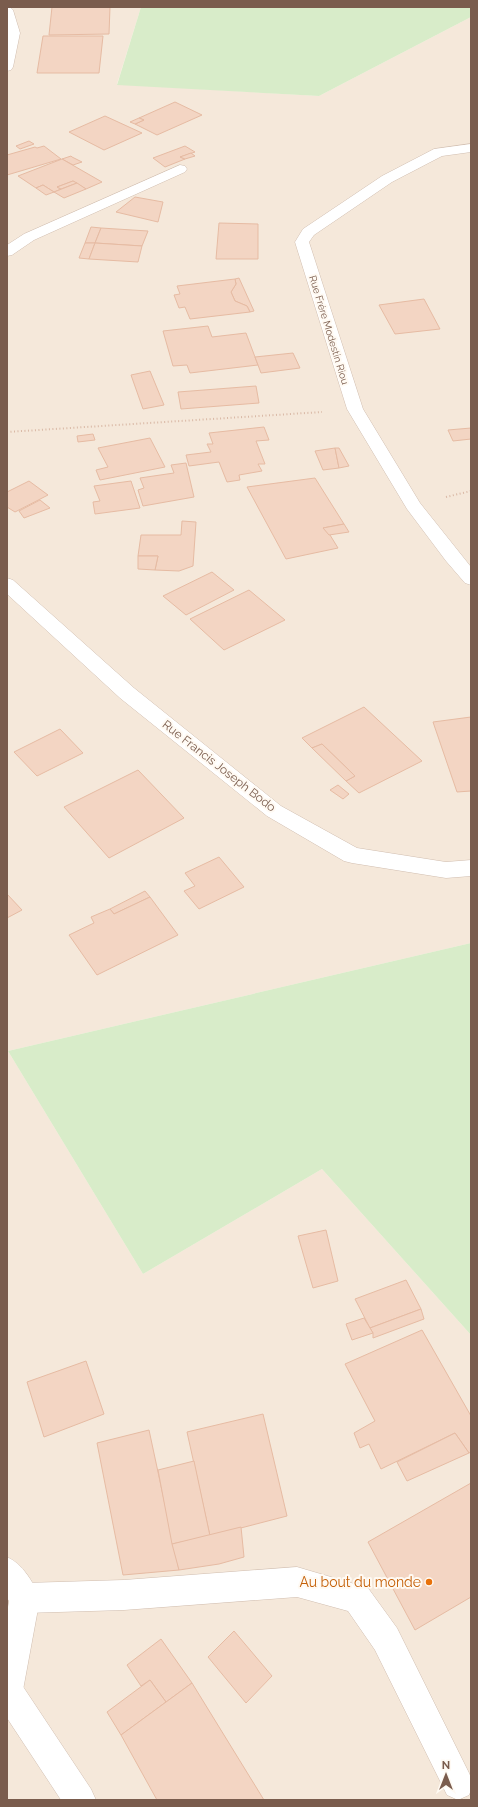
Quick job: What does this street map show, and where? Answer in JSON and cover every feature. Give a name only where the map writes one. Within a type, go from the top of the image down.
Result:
[{"type":"street","points":[[7,10],[14,33],[7,67]]},
{"type":"street","name":"Rue Frére Modestin Riou","points":[[471,148],[439,152],[388,179],[308,232],[302,242],[354,410],[413,505],[452,557],[471,579]]},
{"type":"street","points":[[7,252],[29,237],[180,169]]},
{"type":"street","name":"Rue Francis Joseph Bodo","points":[[7,584],[127,693],[274,811],[352,855],[446,870],[471,868]]},
{"type":"street","points":[[7,1572],[25,1598],[7,1690],[80,1800]]},
{"type":"street","points":[[25,1598],[124,1595],[298,1582],[357,1599],[386,1639],[458,1784]]},
{"type":"path","points":[[7,432],[354,410]]},
{"type":"shaded area","points":[[7,7],[141,7],[117,84],[319,96],[471,17],[471,943],[8,1051],[143,1274],[322,1169],[471,1335],[471,1800],[7,1800]]},
{"type":"green space","points":[[141,7],[471,7],[471,17],[319,96],[117,85]]},
{"type":"green space","points":[[471,943],[471,1335],[322,1169],[143,1274],[8,1051]]},
{"type":"building","points":[[52,7],[110,7],[109,34],[49,35]]},
{"type":"building","points":[[43,36],[103,36],[99,73],[37,73]]},
{"type":"building","points":[[175,102],[202,115],[157,135],[135,124],[144,120],[139,118]]},
{"type":"building","points":[[105,116],[142,133],[104,150],[69,132]]},
{"type":"building","points":[[139,118],[144,120],[135,124],[130,122]]},
{"type":"building","points":[[29,141],[34,144],[20,149],[16,146]]},
{"type":"building","points":[[44,146],[61,159],[7,175],[7,155]]},
{"type":"building","points":[[185,146],[195,152],[180,157],[185,159],[165,167],[153,158]]},
{"type":"building","points":[[191,153],[195,156],[185,159],[180,157]]},
{"type":"building","points":[[71,156],[82,162],[73,165],[62,159]]},
{"type":"building","points":[[62,159],[102,182],[86,189],[73,181],[57,187],[61,189],[54,192],[43,185],[36,188],[18,176]]},
{"type":"building","points":[[73,181],[77,183],[61,189],[57,187]]},
{"type":"building","points":[[77,183],[86,189],[64,198],[54,192]]},
{"type":"building","points":[[43,185],[54,192],[46,195],[36,188]]},
{"type":"building","points":[[135,197],[163,202],[158,222],[116,212]]},
{"type":"building","points":[[219,223],[258,224],[258,259],[216,259]]},
{"type":"building","points":[[91,227],[101,228],[95,243],[85,243]]},
{"type":"building","points":[[101,228],[148,231],[142,246],[95,243]]},
{"type":"building","points":[[85,243],[95,243],[89,259],[79,258]]},
{"type":"building","points":[[95,243],[142,246],[138,262],[89,259]]},
{"type":"building","points":[[239,278],[254,311],[250,312],[247,306],[235,301],[231,292],[236,284],[235,279]]},
{"type":"building","points":[[235,279],[236,284],[231,292],[235,301],[247,306],[250,312],[190,319],[185,307],[179,308],[174,295],[180,294],[177,286]]},
{"type":"building","points":[[424,299],[440,329],[395,334],[379,305]]},
{"type":"building","points":[[208,326],[212,337],[246,333],[258,365],[190,373],[187,365],[173,366],[163,331]]},
{"type":"building","points":[[293,353],[300,368],[261,373],[255,357]]},
{"type":"building","points":[[150,371],[164,405],[143,409],[131,375]]},
{"type":"building","points":[[256,386],[259,403],[181,409],[178,392]]},
{"type":"building","points":[[264,427],[269,440],[256,441],[265,464],[258,464],[262,471],[239,475],[240,480],[227,482],[219,462],[189,466],[186,455],[211,452],[207,444],[213,444],[209,433]]},
{"type":"building","points":[[471,428],[471,439],[453,441],[448,430]]},
{"type":"building","points":[[93,434],[95,440],[78,442],[77,436]]},
{"type":"building","points":[[150,438],[165,467],[100,480],[96,470],[108,467],[98,448]]},
{"type":"building","points":[[335,448],[339,468],[323,470],[315,451]]},
{"type":"building","points":[[335,448],[339,448],[349,466],[339,468]]},
{"type":"building","points":[[186,463],[194,497],[143,506],[138,490],[144,488],[140,478],[174,473],[171,465]]},
{"type":"building","points":[[315,478],[344,524],[323,528],[330,535],[338,548],[286,559],[247,487]]},
{"type":"building","points":[[29,481],[48,495],[15,512],[7,507],[7,492]]},
{"type":"building","points":[[131,481],[140,508],[95,514],[93,502],[100,501],[94,486]]},
{"type":"building","points":[[40,500],[50,508],[24,518],[19,511]]},
{"type":"building","points":[[182,521],[196,522],[193,566],[179,571],[155,570],[158,556],[138,556],[141,535],[181,535]]},
{"type":"building","points":[[344,524],[349,532],[329,535],[323,528]]},
{"type":"building","points":[[138,556],[158,556],[155,570],[138,569]]},
{"type":"building","points":[[212,572],[234,590],[186,615],[163,596]]},
{"type":"building","points":[[249,590],[285,620],[224,650],[190,619]]},
{"type":"building","points":[[364,707],[422,761],[359,793],[346,781],[355,776],[322,744],[312,748],[302,738]]},
{"type":"building","points":[[471,717],[471,791],[457,792],[433,722]]},
{"type":"building","points":[[60,729],[83,753],[37,776],[14,752]]},
{"type":"building","points":[[322,744],[355,776],[346,781],[312,748]]},
{"type":"building","points":[[138,770],[184,818],[109,858],[64,807]]},
{"type":"building","points":[[338,785],[349,794],[343,799],[330,790]]},
{"type":"building","points":[[219,857],[244,887],[199,909],[184,891],[195,886],[185,873]]},
{"type":"building","points":[[145,891],[150,897],[114,914],[110,909]]},
{"type":"building","points":[[7,894],[22,910],[7,918]]},
{"type":"building","points":[[150,897],[178,935],[97,975],[69,935],[94,923],[91,917],[110,909],[114,914]]},
{"type":"building","points":[[326,1230],[338,1281],[313,1288],[298,1236]]},
{"type":"building","points":[[406,1280],[421,1309],[370,1328],[355,1299]]},
{"type":"building","points":[[421,1309],[424,1319],[373,1338],[373,1333],[370,1328]]},
{"type":"building","points":[[364,1318],[373,1333],[352,1340],[346,1324]]},
{"type":"building","points":[[422,1330],[471,1416],[471,1452],[469,1453],[455,1433],[381,1469],[369,1444],[360,1448],[354,1433],[375,1421],[345,1364]]},
{"type":"building","points":[[86,1361],[104,1414],[44,1437],[27,1382]]},
{"type":"building","points":[[263,1414],[287,1516],[210,1536],[187,1432]]},
{"type":"building","points":[[149,1430],[179,1570],[123,1575],[97,1443]]},
{"type":"building","points":[[455,1433],[469,1453],[407,1481],[397,1462]]},
{"type":"building","points":[[194,1461],[210,1536],[172,1544],[158,1470]]},
{"type":"building","points":[[471,1483],[471,1597],[415,1630],[368,1542]]},
{"type":"building","points":[[241,1527],[244,1557],[219,1564],[179,1570],[172,1544]]},
{"type":"building","points":[[234,1631],[272,1676],[246,1703],[208,1657]]},
{"type":"building","points":[[161,1639],[192,1683],[166,1702],[150,1680],[141,1686],[127,1665]]},
{"type":"building","points":[[150,1680],[166,1702],[121,1735],[107,1712]]},
{"type":"building","points":[[192,1683],[264,1800],[157,1800],[121,1735]]},
{"type":"place","name":"Au bout du monde","points":[[429,1582]]}]
